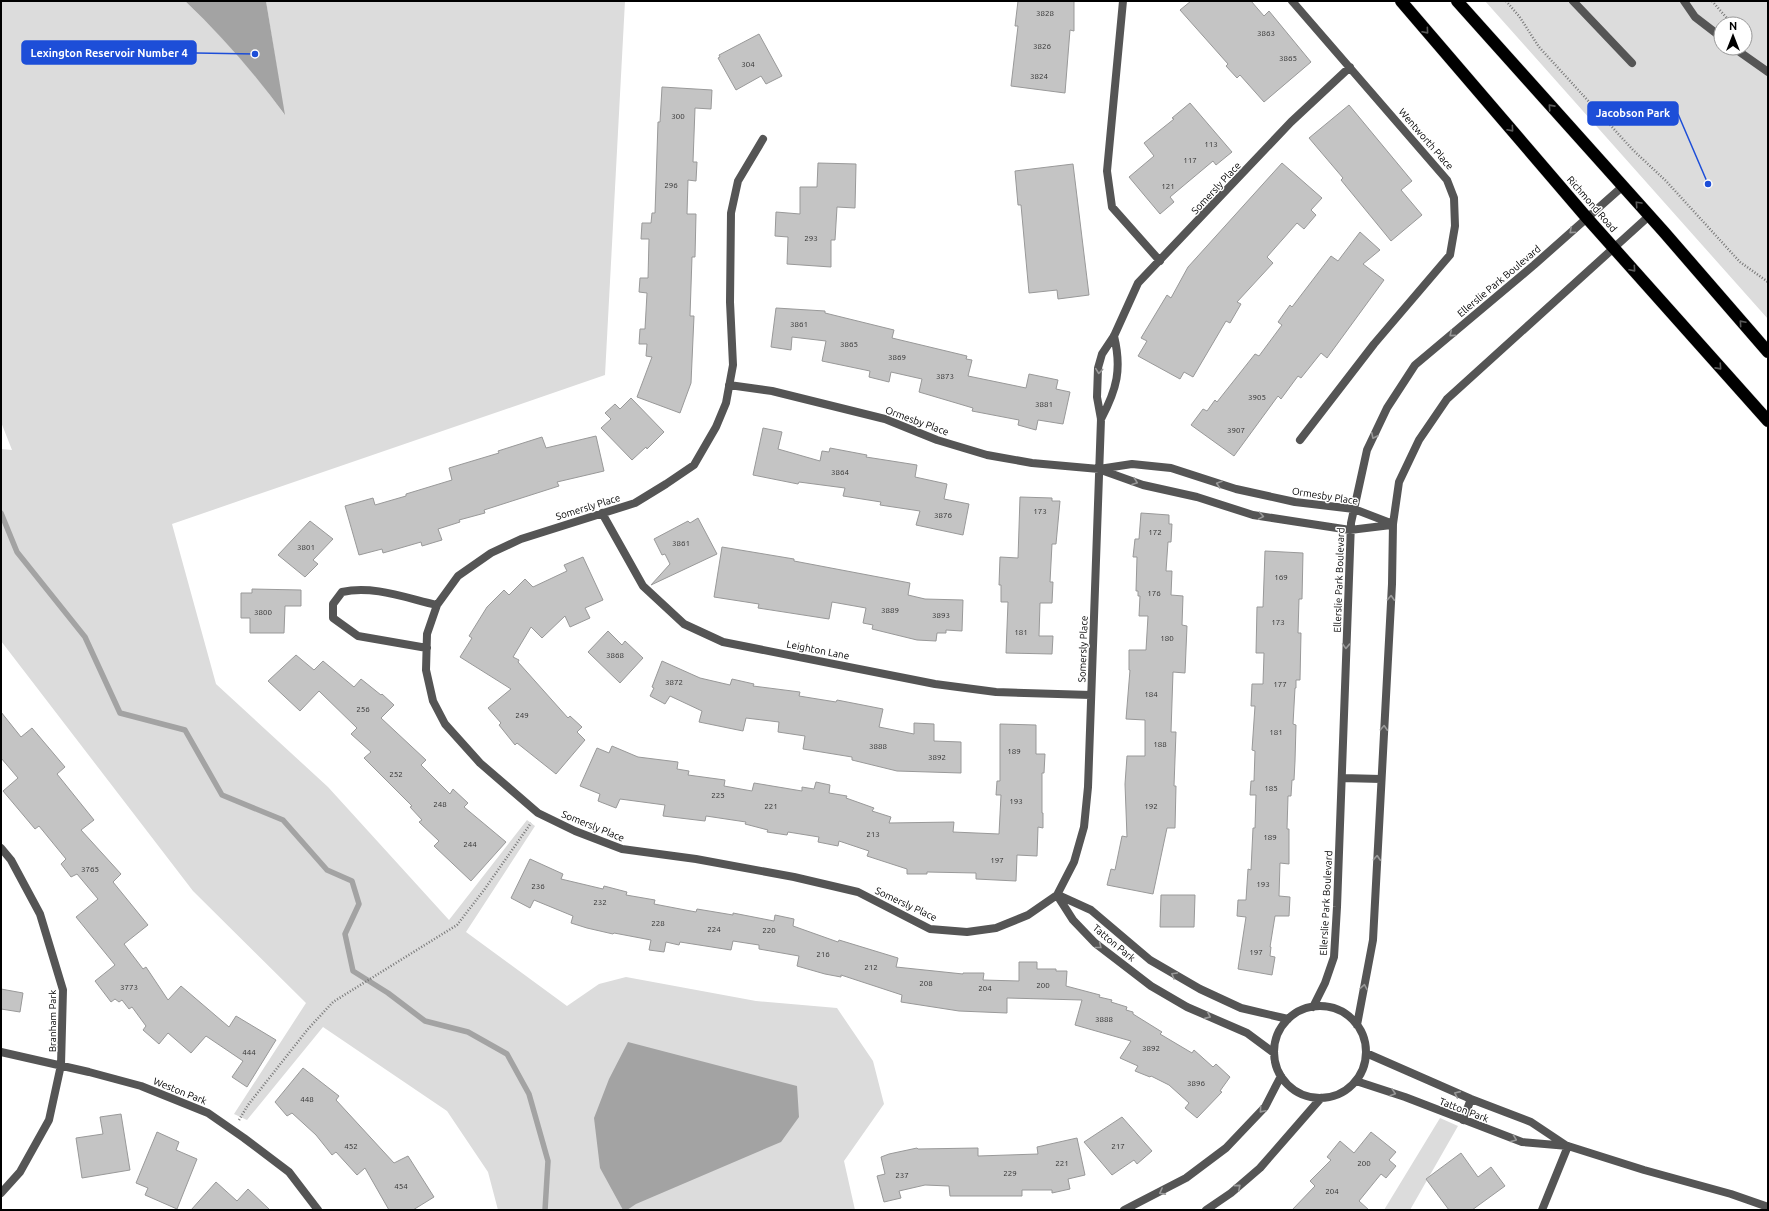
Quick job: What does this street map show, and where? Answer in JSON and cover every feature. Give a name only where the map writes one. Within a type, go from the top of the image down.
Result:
[{"type":"highway","name":"Richmond Road","points":[[1401,1],[1587,218],[1768,421]]},
{"type":"highway","points":[[1457,1],[1768,352]]},
{"type":"street","points":[[1123,1],[1107,171],[1112,207],[1160,261]]},
{"type":"street","name":"Wentworth Place","points":[[1292,1],[1447,180],[1454,198],[1455,226],[1450,255],[1374,344],[1300,440]]},
{"type":"street","points":[[1573,1],[1632,63]]},
{"type":"street","points":[[1684,1],[1695,17],[1713,31]]},
{"type":"street","points":[[1745,56],[1768,72]]},
{"type":"street","name":"Somersly Place","points":[[763,139],[738,181],[731,212],[730,302],[733,365],[726,403],[716,427],[694,465],[635,503],[521,538],[491,553],[458,576],[437,605],[427,634],[426,670],[433,701],[445,724],[480,763],[538,813],[575,832],[622,849],[696,859],[771,873],[858,892],[930,929],[967,932],[996,928],[1028,915],[1057,895],[1074,862],[1084,827],[1088,787],[1101,419],[1097,397],[1098,368],[1102,354],[1114,336],[1138,283],[1291,122],[1350,67]]},
{"type":"street","name":"Ellerslie Park Boulevard","points":[[1313,1007],[1325,983],[1334,957],[1342,778],[1350,530],[1367,450],[1387,408],[1415,365],[1622,187]]},
{"type":"street","points":[[1357,1025],[1373,940],[1392,584],[1393,524],[1400,482],[1419,440],[1447,400],[1649,216]]},
{"type":"street","name":"Somersly Place","points":[[1101,419],[1112,399],[1116,378],[1119,356],[1114,336]]},
{"type":"street","name":"Ormesby Place","points":[[729,385],[772,391],[885,419],[937,440],[987,455],[1032,463],[1099,469],[1132,464],[1171,468],[1236,489],[1295,502],[1354,509],[1393,524]]},
{"type":"street","name":"Ormesby Place","points":[[1099,469],[1143,485],[1197,497],[1253,515],[1350,530],[1393,524]]},
{"type":"street","name":"Leighton Lane","points":[[602,513],[643,586],[684,624],[723,642],[935,684],[996,692],[1091,695]]},
{"type":"street","points":[[427,648],[358,636],[333,618],[333,604],[342,592],[355,589],[380,591],[437,605]]},
{"type":"street","points":[[1342,778],[1381,779]]},
{"type":"street","name":"Branham Park","points":[[1,848],[11,860],[40,914],[63,990],[61,1065],[49,1120],[20,1172],[1,1193]]},
{"type":"street","name":"Tatton Park","points":[[1057,895],[1091,910],[1150,960],[1200,989],[1241,1008],[1288,1019]]},
{"type":"street","name":"Tatton Park","points":[[1057,895],[1073,920],[1095,943],[1151,986],[1187,1007],[1247,1033],[1274,1054]]},
{"type":"street","points":[[1313,1007],[1326,1007],[1338,1010],[1349,1016],[1357,1025],[1364,1039],[1366,1054],[1363,1068],[1356,1081],[1346,1090],[1334,1096],[1321,1098],[1305,1096],[1292,1088],[1281,1076],[1276,1065],[1274,1054],[1280,1029],[1288,1019],[1304,1009],[1313,1007]]},
{"type":"street","name":"Weston Park","points":[[1,1052],[61,1065],[141,1086],[208,1113],[289,1172],[318,1210]]},
{"type":"street","name":"Tatton Park","points":[[1366,1054],[1471,1099],[1532,1122],[1568,1146]]},
{"type":"street","points":[[1124,1210],[1186,1178],[1226,1148],[1265,1107],[1281,1076]]},
{"type":"street","name":"Tatton Park","points":[[1356,1081],[1405,1097],[1522,1142],[1568,1146],[1644,1170],[1731,1194],[1768,1207]]},
{"type":"street","points":[[1206,1210],[1231,1193],[1260,1168],[1321,1098]]},
{"type":"street","points":[[1463,1120],[1471,1099]]},
{"type":"street","points":[[1542,1210],[1568,1146]]},
{"type":"path","points":[[1506,1],[1519,16],[1539,47],[1633,150],[1666,181],[1740,262],[1768,282]]},
{"type":"path","points":[[1712,1],[1725,16]]},
{"type":"path","points":[[233,1130],[248,1106],[308,1029],[332,1002],[457,925],[484,890],[538,813]]},
{"type":"shaded area","points":[[1,1],[185,1],[238,55],[284,114],[266,1],[625,1],[605,375],[172,524],[216,684],[328,787],[449,920],[527,820],[535,826],[466,932],[567,1006],[599,984],[626,977],[756,1001],[837,1008],[873,1061],[884,1104],[844,1161],[855,1210],[498,1210],[488,1172],[447,1111],[323,1027],[247,1120],[234,1114],[306,1003],[193,891],[1,641],[1,449],[12,450],[1,422]]},
{"type":"shaded area","points":[[185,1],[266,1],[285,115],[238,56]]},
{"type":"shaded area","points":[[1485,1],[1768,1],[1768,319]]},
{"type":"shaded area","points":[[628,1042],[797,1086],[799,1117],[781,1142],[636,1204],[627,1210],[623,1210],[600,1168],[594,1118],[609,1079]]},
{"type":"shaded area","points":[[1440,1118],[1458,1126],[1410,1210],[1384,1210]]},
{"type":"building","points":[[1018,1],[1074,1],[1074,31],[1070,30],[1065,93],[1011,86],[1018,26],[1015,26]]},
{"type":"building","points":[[1191,1],[1251,1],[1264,16],[1269,11],[1311,62],[1264,102],[1240,75],[1237,78],[1226,66],[1228,64],[1180,10]]},
{"type":"building","points":[[759,34],[782,76],[766,84],[761,76],[736,90],[718,58],[720,57],[719,55]]},
{"type":"building","points":[[662,87],[712,90],[711,109],[695,108],[693,162],[697,162],[696,181],[688,180],[687,214],[696,214],[695,257],[692,257],[690,316],[694,316],[691,383],[680,413],[637,397],[652,357],[646,356],[647,344],[639,344],[640,329],[645,329],[647,293],[639,292],[640,278],[648,278],[649,239],[641,239],[642,223],[651,223],[652,213],[655,213],[658,122],[660,122]]},
{"type":"building","points":[[1190,103],[1232,152],[1216,165],[1213,161],[1170,197],[1174,202],[1160,214],[1129,177],[1154,156],[1144,143],[1174,119],[1172,118]]},
{"type":"building","points":[[1349,105],[1412,181],[1401,190],[1422,215],[1391,241],[1341,180],[1343,178],[1309,138]]},
{"type":"building","points":[[818,163],[856,164],[855,208],[837,207],[835,240],[831,240],[831,267],[787,264],[788,237],[775,236],[776,212],[800,214],[800,187],[817,187]]},
{"type":"building","points":[[1282,163],[1322,198],[1311,210],[1316,215],[1304,229],[1297,223],[1267,257],[1273,263],[1237,302],[1241,304],[1230,323],[1226,321],[1193,377],[1184,372],[1180,379],[1138,356],[1147,341],[1141,338],[1167,295],[1171,298],[1188,267]]},
{"type":"building","points":[[1073,164],[1089,295],[1058,299],[1057,290],[1029,293],[1021,205],[1018,205],[1015,171]]},
{"type":"building","points":[[1360,232],[1380,250],[1363,264],[1384,280],[1327,358],[1321,353],[1301,378],[1298,376],[1281,399],[1278,396],[1234,456],[1191,425],[1203,409],[1207,411],[1215,400],[1217,402],[1255,354],[1259,356],[1282,325],[1278,322],[1290,305],[1292,307],[1331,256],[1338,261]]},
{"type":"building","points":[[776,308],[825,311],[825,313],[894,330],[892,338],[967,356],[966,359],[972,360],[968,376],[1026,388],[1029,374],[1058,380],[1056,389],[1070,392],[1063,424],[1038,420],[1036,430],[1018,425],[1019,420],[972,411],[973,408],[919,392],[922,379],[891,372],[889,382],[869,377],[870,371],[822,361],[826,341],[792,337],[791,350],[771,347]]},
{"type":"building","points":[[631,398],[664,432],[647,449],[646,447],[632,460],[601,428],[611,419],[605,413],[615,404],[620,409]]},
{"type":"building","points":[[763,428],[782,432],[778,449],[820,461],[822,451],[829,452],[830,448],[867,455],[866,457],[917,465],[915,477],[947,484],[944,499],[969,504],[963,535],[916,525],[920,511],[880,505],[881,502],[843,496],[845,488],[799,482],[798,484],[753,475]]},
{"type":"building","points":[[596,436],[604,471],[557,482],[559,486],[484,510],[485,513],[459,520],[460,522],[438,529],[442,540],[422,546],[421,542],[383,553],[382,549],[359,555],[345,506],[373,498],[375,505],[452,480],[449,468],[499,453],[498,451],[542,437],[546,448]]},
{"type":"building","points":[[1020,497],[1052,498],[1052,501],[1060,501],[1056,544],[1052,544],[1050,582],[1053,582],[1052,603],[1040,603],[1039,636],[1053,636],[1052,654],[1006,653],[1008,602],[1001,602],[1001,585],[999,585],[1000,557],[1018,558]]},
{"type":"building","points":[[1141,513],[1169,515],[1169,524],[1172,524],[1171,542],[1168,542],[1166,571],[1172,571],[1171,595],[1183,596],[1182,625],[1187,626],[1185,673],[1173,672],[1171,732],[1176,732],[1174,786],[1176,786],[1175,828],[1167,828],[1153,894],[1107,885],[1111,869],[1115,870],[1122,836],[1127,837],[1125,784],[1127,756],[1145,756],[1145,720],[1126,719],[1130,670],[1129,650],[1146,650],[1148,616],[1139,616],[1140,596],[1138,596],[1138,591],[1136,591],[1137,557],[1133,557],[1135,539],[1139,539]]},
{"type":"building","points":[[698,518],[717,554],[651,585],[670,564],[665,554],[662,555],[654,539],[688,521],[690,523]]},
{"type":"building","points":[[310,521],[333,539],[313,560],[318,564],[305,577],[278,555]]},
{"type":"building","points":[[722,547],[794,559],[794,561],[910,583],[908,595],[925,599],[963,600],[962,631],[946,630],[946,633],[937,633],[936,641],[917,640],[872,629],[873,625],[863,623],[866,608],[832,602],[829,619],[758,608],[759,604],[714,597]]},
{"type":"building","points":[[1265,551],[1303,553],[1302,599],[1299,599],[1298,633],[1301,633],[1300,680],[1296,680],[1293,724],[1296,725],[1294,780],[1292,780],[1291,796],[1288,796],[1287,829],[1289,829],[1289,864],[1280,863],[1279,896],[1290,897],[1289,916],[1275,916],[1270,947],[1270,956],[1275,957],[1272,975],[1238,969],[1246,917],[1237,916],[1238,900],[1246,900],[1248,869],[1251,870],[1253,828],[1255,828],[1256,795],[1250,795],[1251,781],[1254,781],[1255,751],[1252,750],[1255,706],[1251,706],[1252,684],[1263,684],[1264,653],[1256,653],[1257,607],[1263,607]]},
{"type":"building","points":[[583,557],[603,600],[585,608],[590,618],[570,627],[565,616],[542,638],[531,627],[513,657],[519,660],[518,662],[568,718],[570,716],[582,727],[577,732],[585,740],[556,774],[517,743],[515,745],[499,725],[501,723],[488,708],[511,689],[460,657],[472,638],[469,636],[487,607],[504,590],[509,595],[525,579],[533,587],[567,571],[564,565]]},
{"type":"building","points":[[252,589],[301,590],[301,606],[285,606],[284,633],[250,633],[250,618],[241,618],[241,593],[252,593]]},
{"type":"building","points":[[608,631],[622,645],[625,641],[643,658],[620,683],[588,652]]},
{"type":"building","points":[[296,655],[314,670],[323,661],[354,687],[361,679],[381,695],[382,694],[394,705],[381,718],[426,760],[421,765],[450,794],[453,789],[468,803],[464,807],[506,842],[471,881],[434,846],[439,841],[419,822],[422,820],[410,807],[412,806],[364,758],[371,752],[351,734],[357,728],[319,691],[300,711],[268,681]]},
{"type":"building","points":[[662,661],[700,678],[730,685],[732,679],[754,684],[753,686],[800,692],[799,696],[836,702],[837,700],[883,709],[879,727],[914,734],[914,723],[934,724],[934,741],[961,742],[961,773],[897,771],[852,760],[852,757],[803,749],[805,736],[778,732],[779,722],[746,718],[743,731],[699,722],[702,711],[670,696],[665,704],[650,696]]},
{"type":"building","points":[[1,712],[21,737],[32,728],[65,767],[57,774],[94,820],[81,830],[121,874],[113,882],[148,925],[124,944],[143,969],[146,967],[168,1000],[181,986],[229,1027],[236,1016],[276,1040],[247,1087],[232,1077],[243,1061],[206,1036],[191,1053],[168,1033],[159,1044],[143,1030],[146,1026],[132,1007],[129,1009],[122,1000],[119,1002],[115,999],[111,1002],[95,981],[115,965],[76,917],[98,899],[77,874],[71,877],[61,864],[66,859],[39,826],[35,829],[3,791],[18,778],[1,758]]},
{"type":"building","points":[[1000,724],[1036,725],[1036,754],[1045,754],[1044,773],[1042,773],[1043,828],[1038,827],[1037,856],[1017,855],[1016,881],[976,879],[976,873],[927,872],[927,874],[907,874],[907,869],[867,856],[869,851],[839,841],[838,846],[818,842],[819,837],[788,832],[787,835],[767,832],[768,830],[745,824],[746,822],[706,816],[705,821],[663,816],[665,805],[620,799],[616,808],[598,801],[600,794],[580,786],[597,748],[609,753],[612,746],[638,757],[678,762],[677,769],[689,771],[688,775],[725,780],[724,786],[752,791],[754,783],[802,791],[802,787],[814,789],[816,782],[830,785],[829,793],[847,796],[846,798],[874,808],[872,811],[891,817],[889,823],[954,822],[953,832],[999,834],[1001,795],[996,795],[997,781],[1000,781]]},
{"type":"building","points":[[530,859],[563,874],[561,879],[603,889],[604,886],[627,892],[626,895],[655,900],[654,904],[696,912],[697,909],[733,915],[733,913],[774,921],[775,915],[794,919],[793,926],[838,942],[839,940],[898,958],[896,967],[963,974],[984,973],[983,980],[1019,981],[1019,962],[1037,962],[1037,969],[1056,969],[1056,971],[1067,971],[1066,986],[1100,995],[1099,997],[1112,1000],[1111,1002],[1127,1007],[1126,1010],[1133,1012],[1133,1014],[1162,1032],[1160,1034],[1192,1053],[1194,1050],[1213,1067],[1216,1064],[1230,1077],[1220,1091],[1222,1092],[1197,1118],[1185,1108],[1189,1103],[1169,1085],[1151,1076],[1150,1077],[1135,1071],[1138,1066],[1120,1058],[1131,1041],[1075,1025],[1082,1000],[1007,998],[1007,1013],[959,1011],[901,1002],[902,995],[841,975],[841,977],[825,974],[797,966],[799,956],[759,949],[759,945],[733,941],[731,950],[680,942],[679,945],[666,942],[664,952],[649,950],[651,940],[587,928],[571,923],[573,916],[534,900],[530,908],[511,898]]},
{"type":"building","points":[[1161,895],[1195,895],[1194,927],[1160,927]]},
{"type":"building","points":[[1,989],[23,993],[20,1012],[1,1009]]},
{"type":"building","points":[[303,1068],[339,1096],[336,1100],[394,1163],[408,1156],[434,1197],[413,1210],[389,1210],[365,1168],[357,1175],[336,1152],[332,1155],[316,1135],[292,1113],[287,1116],[275,1102]]},
{"type":"building","points":[[121,1114],[130,1170],[82,1178],[76,1138],[103,1134],[100,1117]]},
{"type":"building","points":[[1122,1117],[1152,1151],[1137,1164],[1134,1160],[1112,1175],[1084,1142]]},
{"type":"building","points":[[157,1132],[179,1142],[176,1150],[197,1159],[177,1209],[145,1195],[148,1188],[136,1183]]},
{"type":"building","points":[[1371,1132],[1396,1152],[1389,1160],[1396,1166],[1386,1178],[1381,1174],[1359,1201],[1369,1210],[1292,1210],[1315,1186],[1310,1181],[1331,1160],[1327,1157],[1340,1141],[1354,1153]]},
{"type":"building","points":[[1077,1138],[1085,1175],[1068,1179],[1070,1189],[1052,1193],[1052,1190],[1022,1190],[1022,1196],[950,1196],[949,1186],[925,1185],[899,1191],[901,1198],[884,1202],[877,1176],[885,1174],[881,1157],[917,1148],[978,1148],[978,1156],[1038,1154],[1037,1147]]},
{"type":"building","points":[[1461,1153],[1478,1177],[1491,1167],[1505,1186],[1472,1210],[1449,1210],[1426,1179]]},
{"type":"building","points":[[216,1182],[237,1201],[248,1189],[270,1210],[191,1210]]},
{"type":"waterway","points":[[1,513],[17,552],[85,637],[120,713],[185,730],[222,795],[283,820],[327,870],[352,881],[359,904],[345,934],[353,971],[388,993],[425,1021],[468,1032],[507,1054],[529,1094],[548,1161],[545,1210]]},
{"type":"place","name":"Lexington Reservoir Number 4","points":[[255,54]]},
{"type":"place","name":"Jacobson Park","points":[[1708,184]]}]
